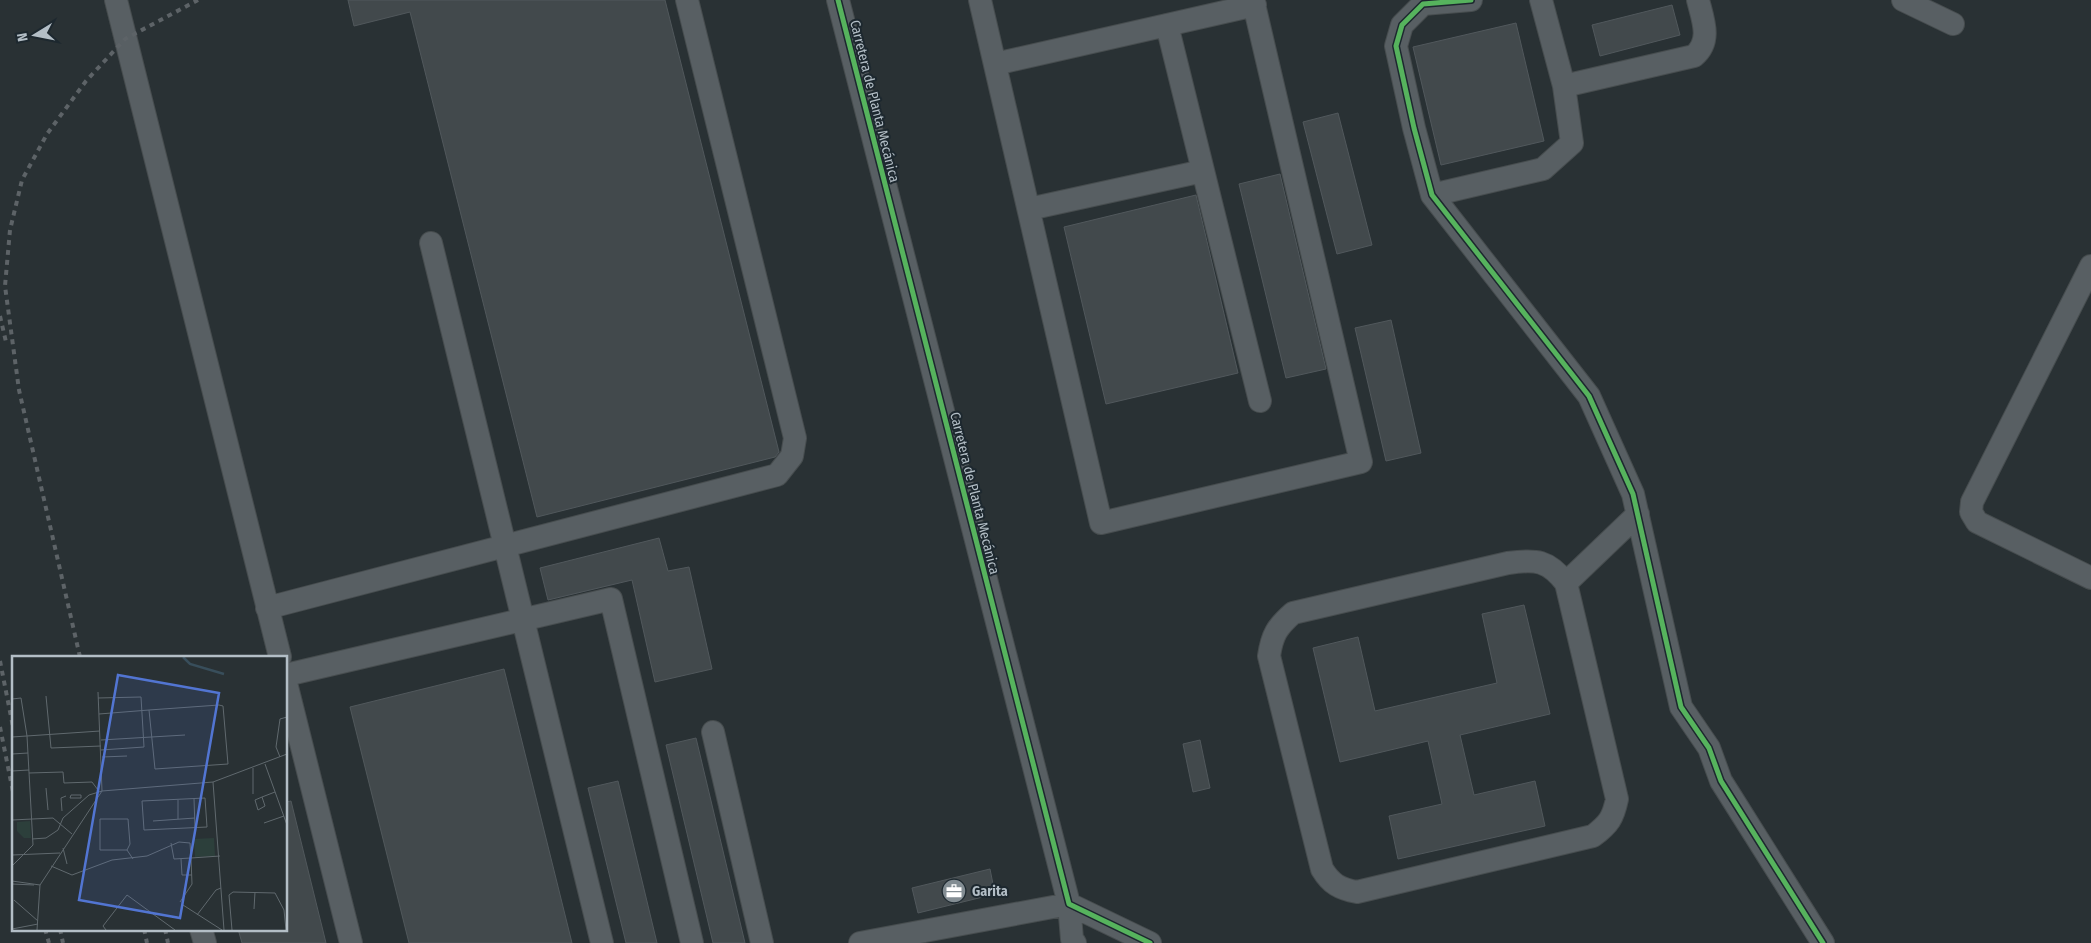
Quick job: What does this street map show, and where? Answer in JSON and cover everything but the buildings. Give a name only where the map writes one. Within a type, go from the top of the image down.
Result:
[{"type":"street","points":[[116,0],[280,656]]},
{"type":"street","points":[[268,608],[505,546],[637,501],[777,475],[792,456],[794,438],[687,0]]},
{"type":"street","name":"Carretera de Planta Mecánica","points":[[838,0],[1069,904],[1071,942]]},
{"type":"street","points":[[980,0],[1101,523],[1361,462],[1254,2],[1167,25],[995,64]]},
{"type":"street","points":[[1471,0],[1423,4],[1402,26],[1396,46],[1414,128],[1432,195],[1589,396],[1634,494],[1681,707],[1709,748],[1721,781],[1823,943]]},
{"type":"street","points":[[1432,195],[1543,169],[1572,143],[1564,86],[1541,0]]},
{"type":"street","points":[[1564,86],[1694,56],[1700,52],[1706,38],[1698,0]]},
{"type":"street","points":[[1903,0],[1953,24]]},
{"type":"street","points":[[1167,25],[1260,401]]},
{"type":"street","points":[[1029,209],[1203,171]]},
{"type":"street","points":[[431,243],[602,943]]},
{"type":"street","points":[[2091,266],[1972,502],[1970,512],[1977,522],[2091,578]]},
{"type":"street","points":[[1566,583],[1638,514]]},
{"type":"street","points":[[1528,560],[1543,562],[1556,570],[1566,583],[1617,799],[1614,814],[1606,826],[1593,836],[1357,892],[1343,890],[1328,880],[1322,870],[1269,656],[1272,638],[1281,623],[1293,613],[1528,560]]},
{"type":"street","points":[[288,675],[611,599],[692,943]]},
{"type":"street","points":[[288,691],[351,943]]},
{"type":"street","points":[[713,732],[762,943]]},
{"type":"street","points":[[860,943],[1069,904],[1150,943]]},
{"type":"street","points":[[201,930],[205,943]]},
{"type":"railway","points":[[80,656],[19,390],[5,286],[10,230],[22,180],[47,134],[86,81],[125,39],[198,0]]},
{"type":"railway","points":[[0,316],[6,342]]},
{"type":"railway","points":[[0,661],[12,722]]},
{"type":"railway","points":[[0,727],[12,787]]},
{"type":"railway","points":[[45,930],[49,943]]},
{"type":"railway","points":[[60,930],[63,943]]},
{"type":"railway","points":[[144,930],[147,943]]},
{"type":"railway","points":[[165,930],[168,943]]},
{"type":"cycle path","points":[[838,0],[1069,904],[1150,943]]},
{"type":"cycle path","points":[[1471,0],[1423,4],[1402,25],[1396,46],[1414,128],[1432,195],[1589,396],[1633,494],[1681,707],[1709,748],[1721,781],[1823,943]]},
{"type":"place","name":"Garita","points":[[954,891]]}]
